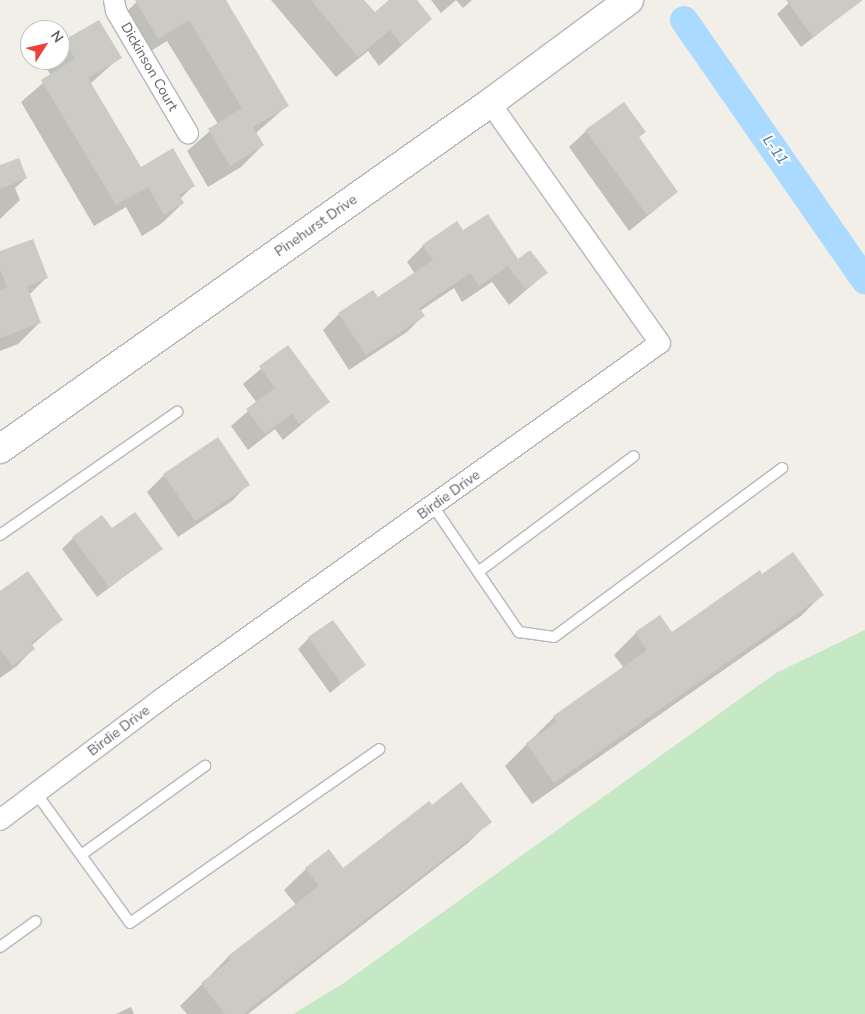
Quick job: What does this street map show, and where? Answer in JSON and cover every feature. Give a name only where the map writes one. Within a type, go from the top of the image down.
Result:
[{"type":"street","name":"Dickinson Court","points":[[114,0],[116,11],[188,132]]},
{"type":"street","name":"Pinehurst Drive","points":[[0,449],[490,103],[629,0]]},
{"type":"street","name":"Birdie Drive","points":[[0,820],[164,697],[660,343],[490,103]]},
{"type":"lane","points":[[0,535],[177,412]]},
{"type":"lane","points":[[478,572],[634,456]]},
{"type":"lane","points":[[433,506],[519,632],[554,637],[782,468]]},
{"type":"lane","points":[[36,793],[130,922],[379,749]]},
{"type":"lane","points":[[81,855],[205,766]]},
{"type":"lane","points":[[0,947],[36,921]]},
{"type":"green space","points":[[865,630],[865,1014],[293,1014],[344,983],[776,673]]},
{"type":"building","points":[[135,0],[226,0],[289,106],[253,127],[264,145],[230,166],[208,129],[242,108],[189,20],[158,39]]},
{"type":"building","points":[[311,0],[364,0],[375,12],[389,0],[417,0],[432,19],[402,45],[390,30],[358,57]]},
{"type":"building","points":[[786,0],[863,0],[813,37]]},
{"type":"building","points":[[99,20],[122,58],[88,78],[141,167],[173,148],[195,186],[179,195],[184,203],[164,215],[148,187],[116,205],[41,80],[57,70],[70,70],[70,62],[75,59],[70,50],[70,37]]},
{"type":"building","points":[[624,102],[646,132],[639,137],[678,192],[647,215],[585,130]]},
{"type":"building","points":[[19,158],[27,178],[0,189],[0,165]]},
{"type":"building","points":[[488,214],[518,259],[530,250],[548,273],[525,289],[508,266],[479,286],[470,273],[419,308],[425,316],[366,355],[338,313],[373,290],[378,297],[433,260],[422,245],[457,221],[463,230]]},
{"type":"building","points":[[33,239],[48,278],[27,286],[41,323],[0,338],[0,290],[7,287],[0,269],[0,251]]},
{"type":"building","points":[[288,345],[330,402],[300,424],[292,414],[265,434],[246,409],[275,388],[259,366]]},
{"type":"building","points":[[218,437],[250,485],[195,521],[163,474]]},
{"type":"building","points":[[135,512],[163,549],[109,587],[72,537],[102,515],[112,528]]},
{"type":"building","points":[[793,552],[824,595],[554,783],[526,743],[557,722],[553,716],[647,650],[635,632],[660,615],[672,632],[760,570],[762,574]]},
{"type":"building","points":[[28,571],[63,620],[31,643],[35,649],[12,666],[0,649],[0,591]]},
{"type":"building","points":[[333,620],[366,665],[341,683],[308,637]]},
{"type":"building","points":[[461,782],[492,822],[243,1014],[225,1014],[201,983],[230,960],[228,956],[319,886],[305,868],[329,849],[343,868],[429,801],[432,805]]},
{"type":"waterway","name":"L-11","points":[[684,20],[865,280]]}]
